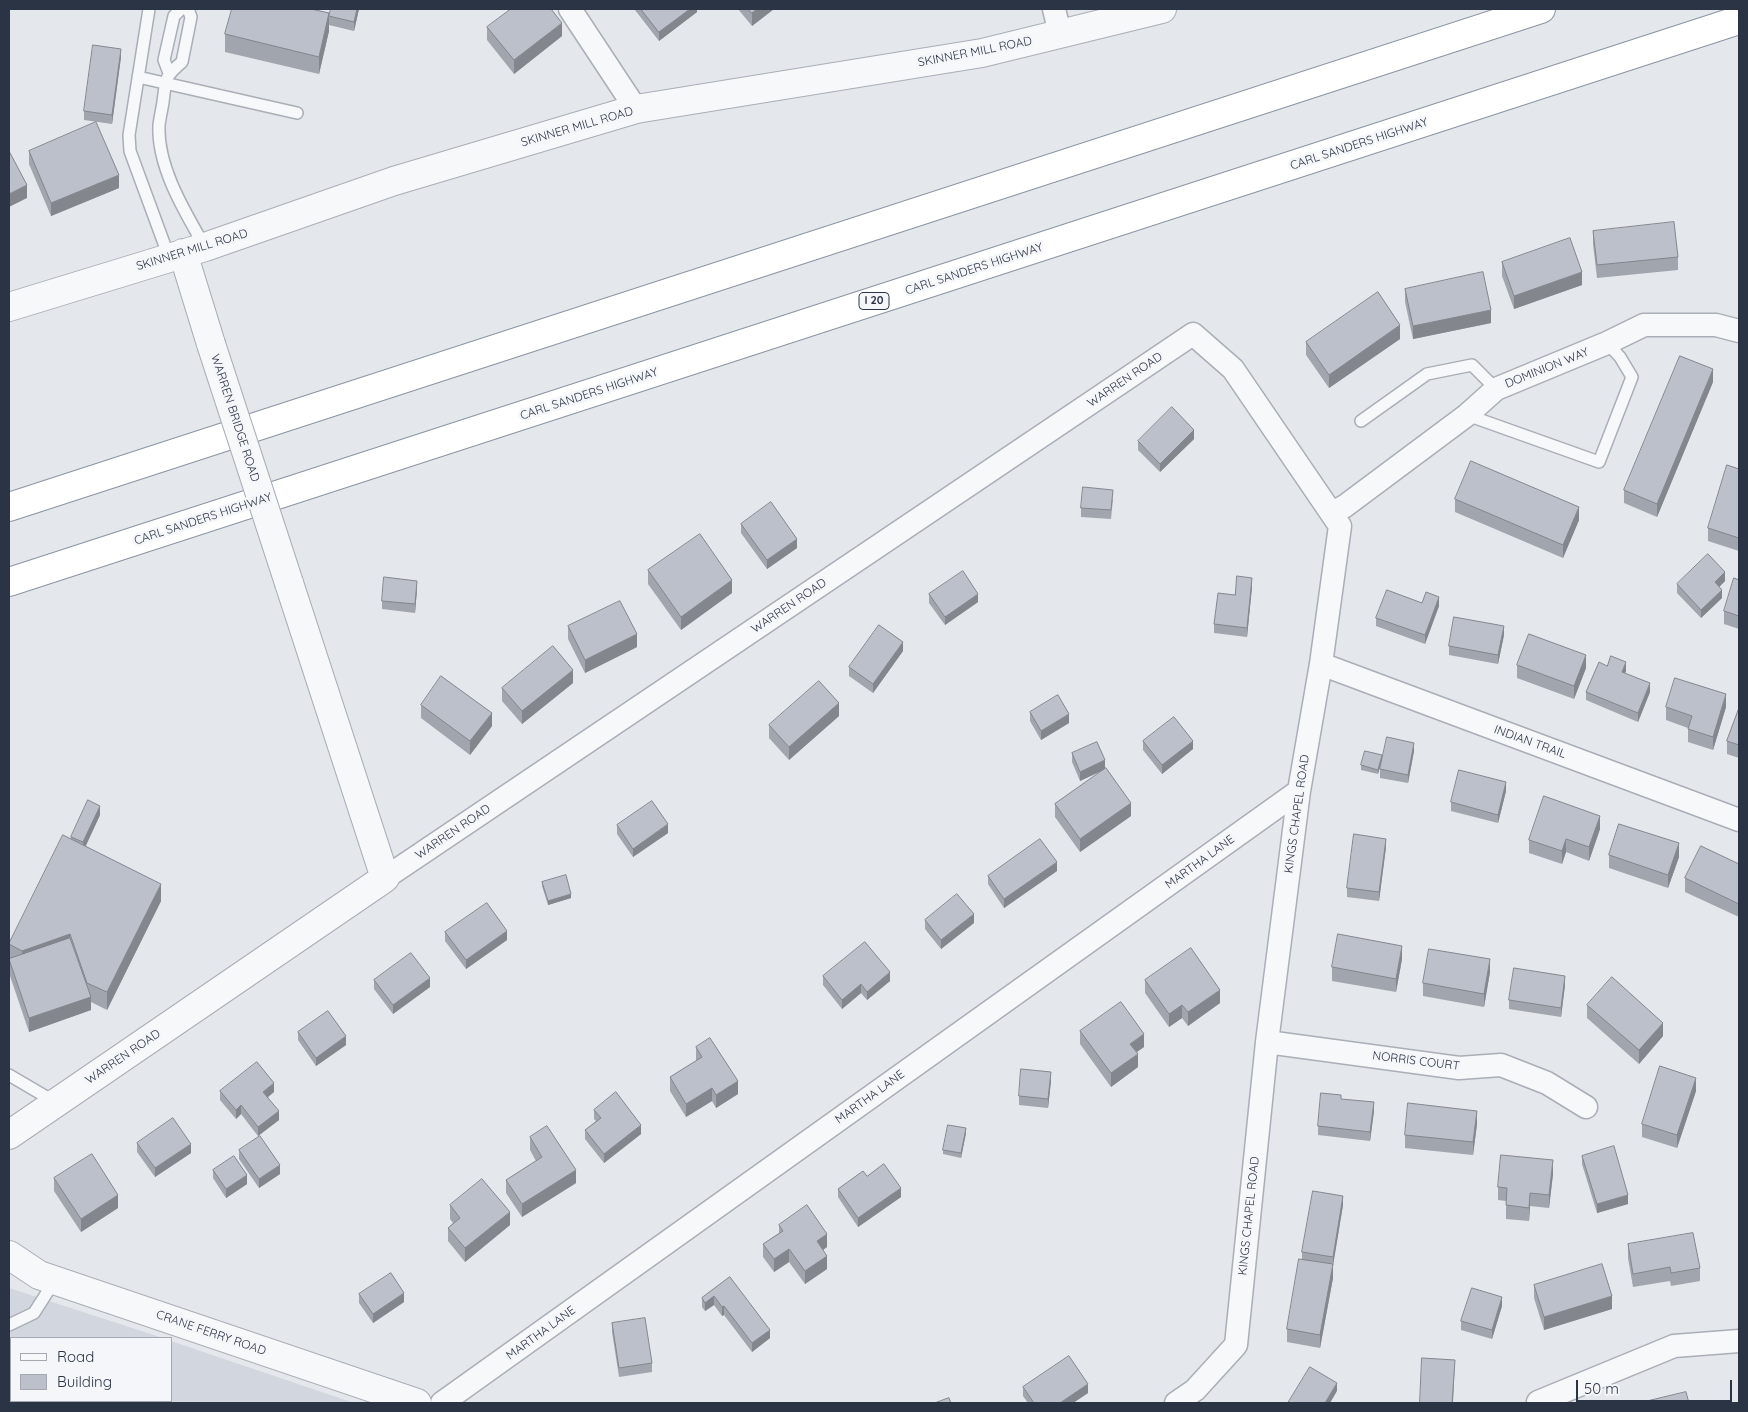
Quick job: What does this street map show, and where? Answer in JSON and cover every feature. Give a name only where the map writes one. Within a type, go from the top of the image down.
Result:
[{"type":"highway","points":[[9,506],[1541,9]]},
{"type":"highway","name":"CARL SANDERS HIGHWAY","points":[[9,582],[1739,20]]},
{"type":"street","points":[[570,9],[636,109]]},
{"type":"street","name":"SKINNER MILL ROAD","points":[[9,307],[186,253],[394,181],[636,109],[982,53],[1057,21],[1162,9]]},
{"type":"street","name":"WARREN BRIDGE ROAD","points":[[186,253],[211,344],[385,878]]},
{"type":"street","name":"DOMINION WAY","points":[[1332,513],[1345,506],[1466,414],[1496,388],[1644,326],[1716,325],[1739,331]]},
{"type":"street","name":"KINGS CHAPEL ROAD","points":[[1176,1403],[1194,1390],[1236,1345],[1268,1042],[1299,791],[1321,664],[1340,526],[1233,369],[1193,334]]},
{"type":"street","name":"WARREN ROAD","points":[[9,1135],[385,878],[1193,334]]},
{"type":"street","name":"INDIAN TRAIL","points":[[1321,664],[1739,820]]},
{"type":"street","name":"MARTHA LANE","points":[[442,1403],[1299,791]]},
{"type":"street","name":"NORRIS COURT","points":[[1268,1042],[1459,1068],[1501,1065],[1548,1083],[1586,1107]]},
{"type":"street","name":"CRANE FERRY ROAD","points":[[9,1255],[39,1275],[417,1403]]},
{"type":"street","points":[[1538,1402],[1674,1346],[1739,1341]]},
{"type":"lane","points":[[149,9],[129,135],[130,150],[186,253]]},
{"type":"lane","points":[[181,9],[174,16],[164,60],[167,78],[159,125],[160,143],[178,199],[186,253]]},
{"type":"lane","points":[[167,78],[182,62],[191,17],[188,9]]},
{"type":"lane","points":[[138,77],[167,78],[297,113]]},
{"type":"lane","points":[[1466,414],[1599,462],[1632,378],[1620,356],[1607,343]]},
{"type":"lane","points":[[1361,422],[1427,374],[1472,365],[1496,388]]},
{"type":"lane","points":[[9,1075],[57,1102]]},
{"type":"lane","points":[[9,1325],[34,1313],[55,1280]]},
{"type":"shaded area","points":[[9,1288],[160,1337],[10,1337],[10,1402],[172,1402],[172,1341],[354,1403],[9,1403]]},
{"type":"building","points":[[232,9],[311,9],[329,13],[319,57],[225,34]]},
{"type":"building","points":[[331,9],[357,9],[354,22],[329,16]]},
{"type":"building","points":[[511,9],[551,9],[562,23],[514,60],[487,27]]},
{"type":"building","points":[[641,9],[690,9],[659,32]]},
{"type":"building","points":[[748,9],[757,9],[752,13]]},
{"type":"building","points":[[93,45],[121,49],[112,115],[84,111]]},
{"type":"building","points":[[96,122],[119,175],[51,203],[29,151]]},
{"type":"building","points":[[9,151],[27,185],[9,194]]},
{"type":"building","points":[[1674,222],[1678,257],[1597,265],[1593,231]]},
{"type":"building","points":[[1570,238],[1582,272],[1514,296],[1502,262]]},
{"type":"building","points":[[1483,272],[1491,310],[1413,326],[1405,289]]},
{"type":"building","points":[[1378,292],[1400,325],[1329,375],[1306,342]]},
{"type":"building","points":[[1680,356],[1713,369],[1657,504],[1624,490]]},
{"type":"building","points":[[1172,407],[1194,430],[1160,464],[1138,441]]},
{"type":"building","points":[[1471,461],[1579,507],[1563,545],[1455,499]]},
{"type":"building","points":[[1727,465],[1739,469],[1739,538],[1708,528]]},
{"type":"building","points":[[1083,487],[1113,490],[1111,510],[1081,508]]},
{"type":"building","points":[[771,502],[797,539],[767,560],[741,524]]},
{"type":"building","points":[[700,534],[732,580],[681,617],[648,570]]},
{"type":"building","points":[[1708,554],[1725,572],[1715,582],[1722,590],[1701,610],[1677,584]]},
{"type":"building","points":[[963,571],[978,594],[945,617],[929,594]]},
{"type":"building","points":[[1237,576],[1252,578],[1247,628],[1214,624],[1218,593],[1235,595]]},
{"type":"building","points":[[384,577],[417,581],[415,604],[382,601]]},
{"type":"building","points":[[1734,578],[1739,580],[1739,616],[1724,611]]},
{"type":"building","points":[[1387,590],[1422,603],[1426,592],[1439,597],[1425,635],[1376,618]]},
{"type":"building","points":[[620,601],[637,634],[585,660],[568,626]]},
{"type":"building","points":[[1454,617],[1504,626],[1498,655],[1449,646]]},
{"type":"building","points":[[879,625],[903,642],[873,684],[849,667]]},
{"type":"building","points":[[1529,634],[1586,655],[1574,686],[1517,665]]},
{"type":"building","points":[[553,646],[573,670],[522,711],[502,688]]},
{"type":"building","points":[[1611,656],[1626,662],[1622,672],[1650,683],[1638,713],[1586,692],[1599,662],[1607,666]]},
{"type":"building","points":[[441,676],[492,713],[470,741],[421,705]]},
{"type":"building","points":[[1675,678],[1726,694],[1713,737],[1688,729],[1692,716],[1666,707]]},
{"type":"building","points":[[819,681],[839,703],[789,747],[769,725]]},
{"type":"building","points":[[1058,695],[1069,714],[1041,731],[1030,712]]},
{"type":"building","points":[[1739,708],[1739,745],[1727,741]]},
{"type":"building","points":[[1174,717],[1193,741],[1162,765],[1143,741]]},
{"type":"building","points":[[1387,737],[1414,743],[1408,775],[1380,769]]},
{"type":"building","points":[[1097,742],[1105,760],[1080,772],[1072,753]]},
{"type":"building","points":[[1365,751],[1382,755],[1378,770],[1361,765]]},
{"type":"building","points":[[1106,768],[1131,803],[1080,839],[1055,804]]},
{"type":"building","points":[[1459,770],[1506,782],[1498,815],[1451,802]]},
{"type":"building","points":[[1544,796],[1600,816],[1589,847],[1566,839],[1562,851],[1529,840]]},
{"type":"building","points":[[88,800],[100,806],[83,842],[71,837]]},
{"type":"building","points":[[652,801],[668,824],[633,849],[617,825]]},
{"type":"building","points":[[1619,824],[1679,843],[1668,875],[1609,855]]},
{"type":"building","points":[[1354,834],[1386,839],[1379,892],[1347,888]]},
{"type":"building","points":[[63,835],[161,884],[107,992],[87,983],[70,934],[22,951],[9,944]]},
{"type":"building","points":[[1040,839],[1057,862],[1004,899],[988,876]]},
{"type":"building","points":[[1701,846],[1739,864],[1739,904],[1685,878]]},
{"type":"building","points":[[566,875],[571,894],[548,901],[542,882]]},
{"type":"building","points":[[957,894],[974,914],[941,940],[925,920]]},
{"type":"building","points":[[487,903],[507,931],[466,960],[445,932]]},
{"type":"building","points":[[1338,934],[1402,946],[1396,979],[1332,967]]},
{"type":"building","points":[[70,938],[91,997],[29,1018],[9,959]]},
{"type":"building","points":[[865,942],[890,972],[867,992],[861,984],[842,1000],[823,976]]},
{"type":"building","points":[[1191,948],[1220,990],[1188,1012],[1182,1005],[1169,1014],[1145,980]]},
{"type":"building","points":[[1429,949],[1490,959],[1484,994],[1423,983]]},
{"type":"building","points":[[411,953],[430,978],[393,1005],[374,980]]},
{"type":"building","points":[[1514,968],[1565,976],[1561,1008],[1509,1000]]},
{"type":"building","points":[[1612,977],[1663,1023],[1639,1050],[1587,1005]]},
{"type":"building","points":[[1121,1002],[1144,1034],[1130,1044],[1138,1054],[1111,1073],[1080,1031]]},
{"type":"building","points":[[328,1011],[346,1036],[316,1058],[298,1032]]},
{"type":"building","points":[[710,1038],[738,1081],[716,1095],[712,1088],[686,1104],[670,1077],[702,1057],[696,1047]]},
{"type":"building","points":[[257,1062],[274,1083],[263,1092],[279,1111],[258,1127],[241,1105],[236,1110],[220,1091]]},
{"type":"building","points":[[1660,1066],[1696,1078],[1677,1135],[1642,1124]]},
{"type":"building","points":[[1021,1069],[1051,1072],[1048,1099],[1019,1096]]},
{"type":"building","points":[[616,1092],[641,1125],[604,1154],[585,1130],[601,1118],[594,1110]]},
{"type":"building","points":[[1321,1093],[1341,1095],[1341,1099],[1374,1102],[1370,1132],[1318,1126]]},
{"type":"building","points":[[1408,1103],[1477,1111],[1473,1142],[1405,1135]]},
{"type":"building","points":[[173,1118],[191,1144],[155,1168],[137,1143]]},
{"type":"building","points":[[948,1125],[966,1128],[961,1153],[943,1150]]},
{"type":"building","points":[[547,1126],[576,1170],[522,1204],[506,1180],[542,1157],[530,1137]]},
{"type":"building","points":[[260,1136],[280,1165],[259,1179],[239,1150]]},
{"type":"building","points":[[1614,1146],[1628,1195],[1597,1204],[1582,1156]]},
{"type":"building","points":[[92,1154],[118,1195],[81,1219],[54,1178]]},
{"type":"building","points":[[1501,1155],[1553,1160],[1549,1195],[1530,1193],[1529,1208],[1506,1205],[1507,1188],[1498,1187]]},
{"type":"building","points":[[234,1156],[247,1175],[226,1189],[213,1170]]},
{"type":"building","points":[[884,1164],[901,1188],[858,1218],[838,1189],[863,1171],[867,1176]]},
{"type":"building","points":[[482,1179],[510,1212],[465,1248],[448,1228],[460,1218],[450,1205]]},
{"type":"building","points":[[1313,1191],[1343,1196],[1333,1257],[1302,1252]]},
{"type":"building","points":[[807,1205],[827,1234],[817,1241],[827,1256],[805,1271],[789,1249],[774,1259],[763,1244],[783,1231],[779,1225]]},
{"type":"building","points":[[1693,1233],[1700,1268],[1671,1273],[1670,1267],[1633,1274],[1628,1244]]},
{"type":"building","points":[[1299,1259],[1333,1264],[1320,1335],[1287,1329]]},
{"type":"building","points":[[1602,1264],[1612,1296],[1544,1317],[1534,1285]]},
{"type":"building","points":[[391,1273],[404,1293],[373,1314],[359,1294]]},
{"type":"building","points":[[730,1277],[770,1330],[752,1343],[714,1296],[705,1303],[702,1298]]},
{"type":"building","points":[[1472,1288],[1502,1297],[1492,1330],[1461,1321]]},
{"type":"building","points":[[645,1318],[652,1363],[619,1368],[612,1323]]},
{"type":"building","points":[[1069,1356],[1088,1384],[1060,1403],[1034,1403],[1023,1387]]},
{"type":"building","points":[[1422,1358],[1455,1360],[1452,1403],[1420,1403]]},
{"type":"building","points":[[1310,1367],[1337,1383],[1325,1403],[1288,1403]]},
{"type":"building","points":[[1686,1392],[1689,1403],[1639,1403]]},
{"type":"building","points":[[949,1398],[951,1403],[935,1403]]}]
